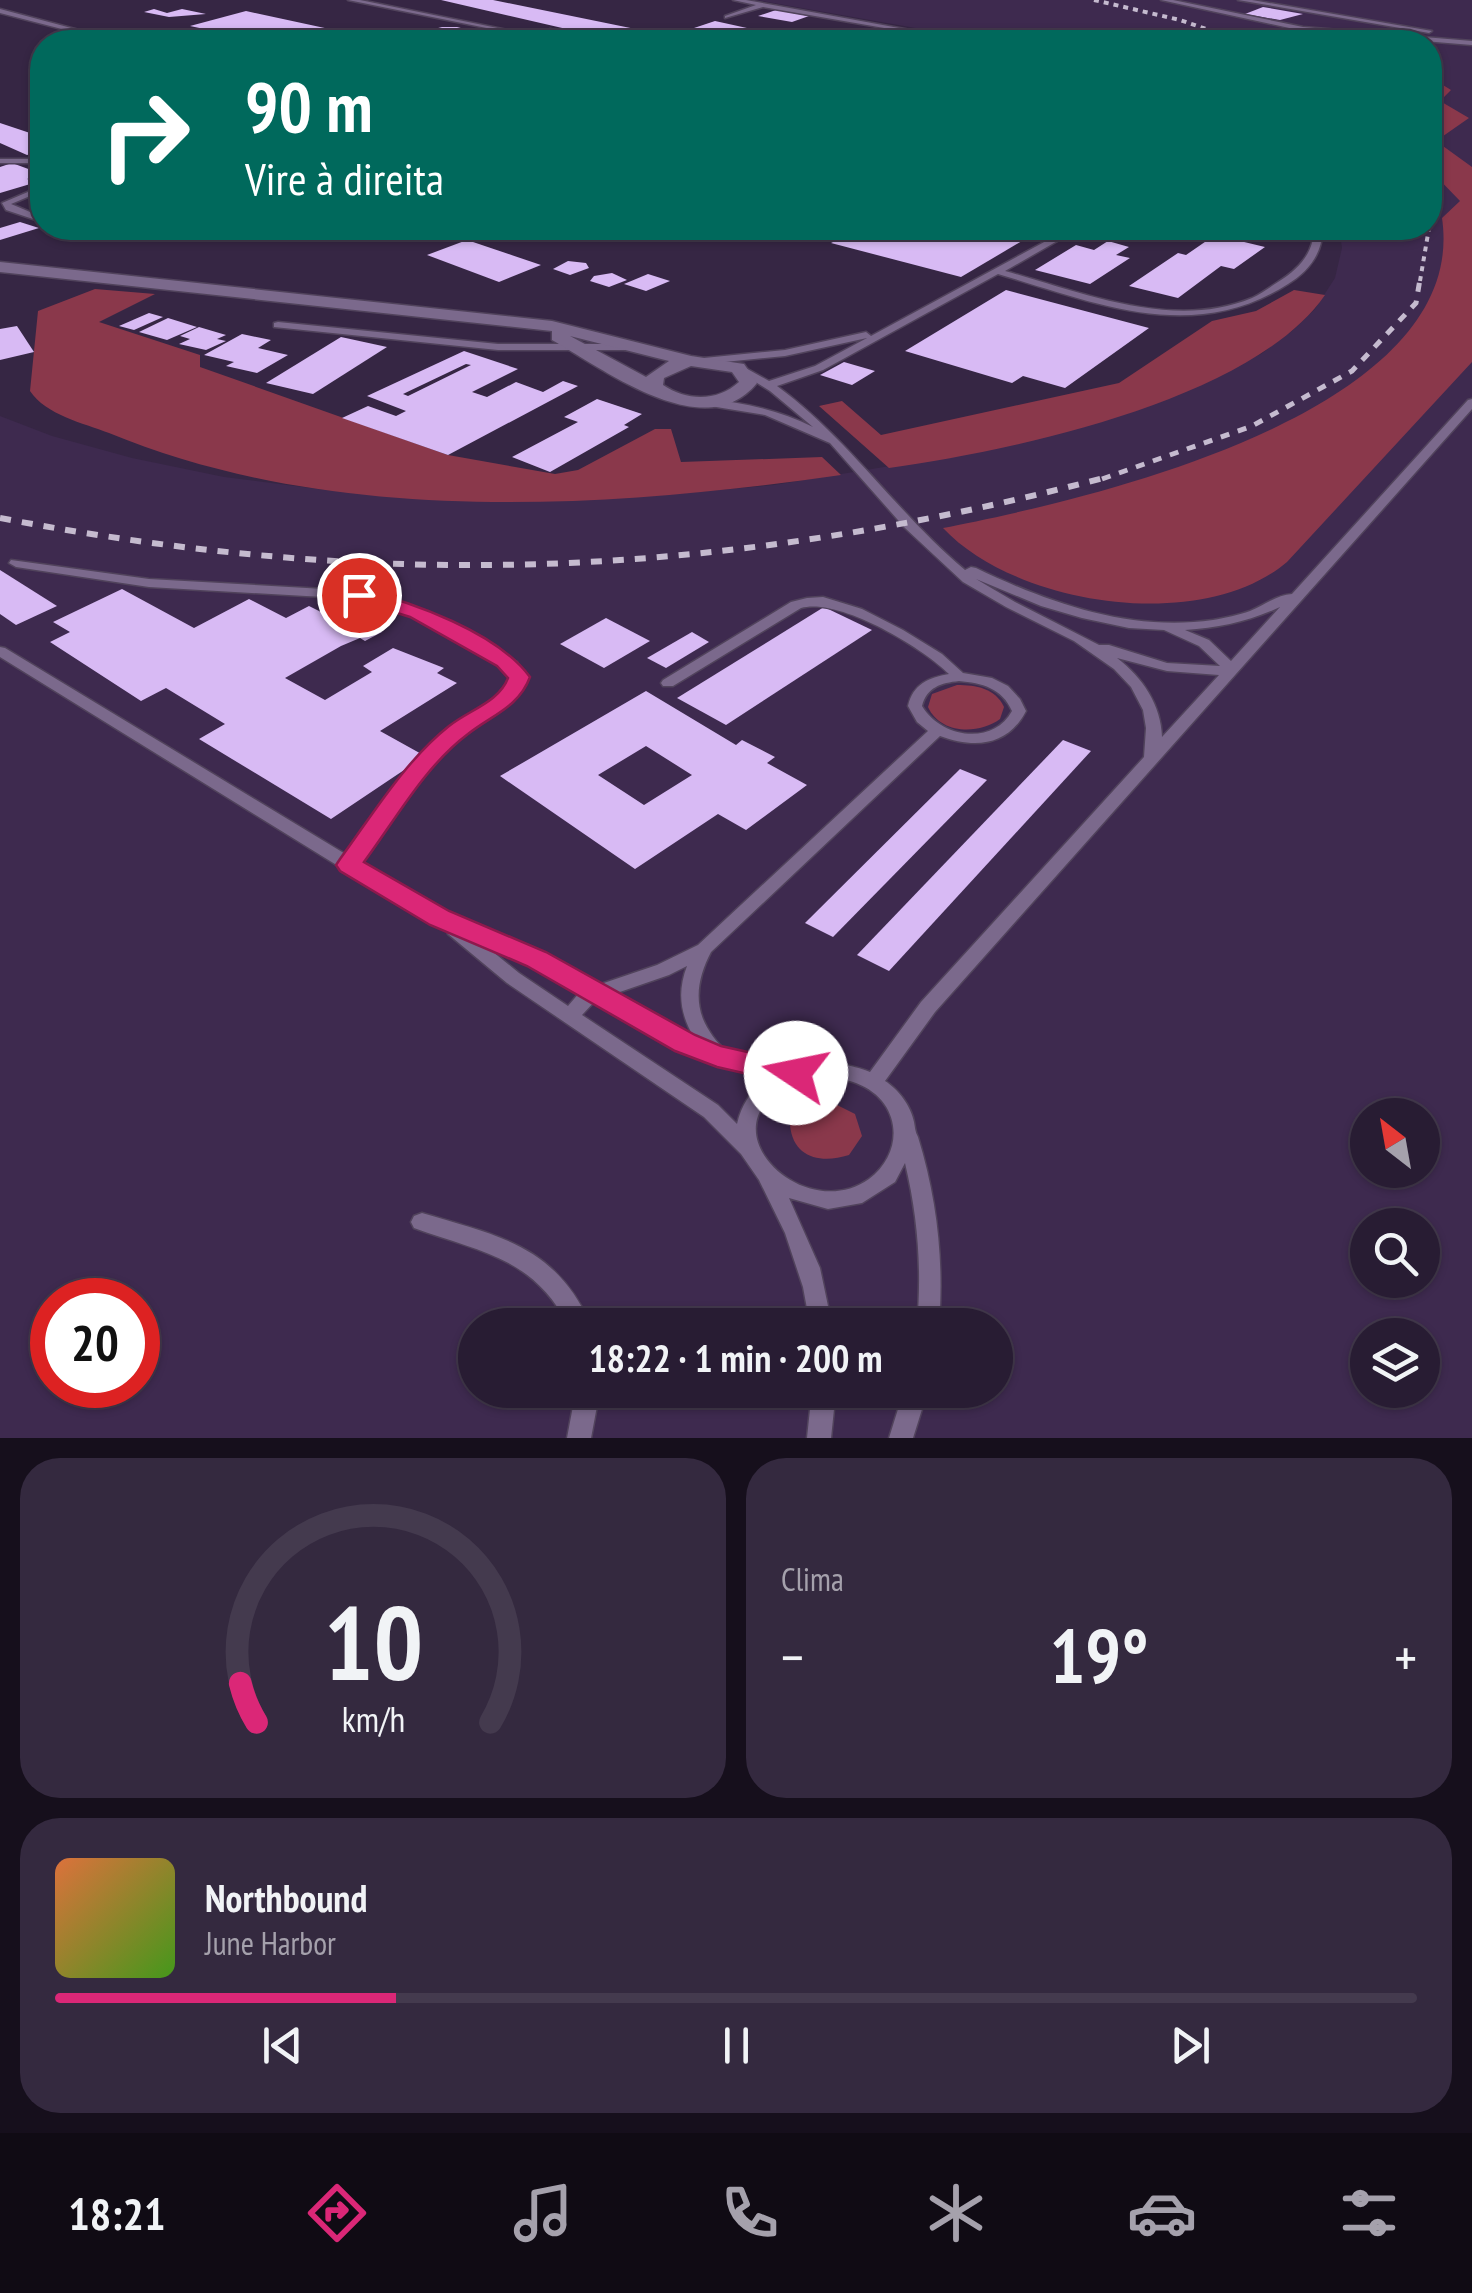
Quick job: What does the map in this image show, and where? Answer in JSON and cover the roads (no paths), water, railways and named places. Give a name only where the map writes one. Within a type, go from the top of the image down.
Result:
[{"type":"street","points":[[0,267],[520,323],[572,330],[738,368],[748,378],[745,389],[729,398],[690,402],[659,392],[580,348],[520,323]]},
{"type":"street","points":[[659,392],[654,387],[655,376],[669,366],[698,361]]},
{"type":"lane","points":[[351,0],[502,30]]},
{"type":"lane","points":[[736,0],[907,30]]},
{"type":"lane","points":[[1164,0],[1294,28],[1321,30]]},
{"type":"lane","points":[[1241,0],[1410,30]]},
{"type":"lane","points":[[727,17],[764,4]]},
{"type":"lane","points":[[438,7],[546,30]]},
{"type":"lane","points":[[0,11],[72,30]]},
{"type":"lane","points":[[1442,36],[1472,41]]},
{"type":"lane","points":[[1442,39],[1472,41]]},
{"type":"lane","points":[[0,161],[30,161]]},
{"type":"lane","points":[[30,193],[6,203],[8,208],[30,216]]},
{"type":"lane","points":[[745,389],[818,368],[1054,240]]},
{"type":"lane","points":[[996,271],[1150,311],[1210,314],[1242,306],[1287,282],[1314,252],[1316,240]]},
{"type":"lane","points":[[278,325],[498,347],[642,348]]},
{"type":"lane","points":[[698,361],[814,348],[893,326]]},
{"type":"lane","points":[[738,368],[770,384],[812,415],[966,578],[994,597],[1102,653],[1137,685],[1154,722],[1150,760]]},
{"type":"lane","points":[[690,402],[750,408],[787,418],[818,433],[848,456]]},
{"type":"lane","points":[[873,1082],[928,1007],[1472,402]]},
{"type":"lane","points":[[928,542],[966,569],[1017,592],[1100,617],[1151,624],[1201,624],[1246,616],[1281,602],[1309,583]]},
{"type":"lane","points":[[16,563],[149,583],[359,595],[418,613],[512,666],[519,677],[513,694],[458,730],[428,758],[349,865]]},
{"type":"lane","points":[[668,684],[796,605],[813,601],[836,604],[931,650],[948,661],[958,677]]},
{"type":"lane","points":[[1151,624],[1204,643],[1232,669]]},
{"type":"lane","points":[[1068,634],[1167,668],[1201,672],[1232,669]]},
{"type":"lane","points":[[0,650],[439,918],[536,959],[685,1043],[724,1058],[796,1073]]},
{"type":"lane","points":[[958,677],[984,680],[1005,689],[1016,703],[1017,719],[1004,731],[980,738],[938,730],[917,714],[915,698],[935,681],[958,677]]},
{"type":"lane","points":[[570,1017],[577,1003],[596,992],[664,970],[705,948],[938,730]]},
{"type":"lane","points":[[439,918],[512,978],[711,1111],[749,1148],[800,1239],[817,1308]]},
{"type":"lane","points":[[705,948],[690,978],[690,1011],[708,1044],[724,1058]]},
{"type":"lane","points":[[749,1148],[748,1121],[758,1097],[781,1078],[796,1073],[811,1069],[843,1070],[873,1082],[896,1102],[917,1163],[929,1238],[928,1308]]},
{"type":"lane","points":[[764,1173],[776,1183],[809,1196],[843,1198],[859,1194],[875,1187],[897,1167],[904,1155],[905,1128]]},
{"type":"lane","points":[[422,1222],[526,1258],[553,1281],[570,1308]]},
{"type":"lane","points":[[579,1438],[585,1408]]},
{"type":"lane","points":[[819,1438],[822,1408]]},
{"type":"lane","points":[[901,1438],[910,1408]]},
{"type":"railway","points":[[1094,0],[1209,30]]},
{"type":"railway","points":[[1420,281],[1427,240]]},
{"type":"railway","points":[[1109,476],[1252,426],[1352,371],[1416,303],[1420,279]]},
{"type":"railway","points":[[0,518],[145,542],[285,557],[422,565],[558,563],[693,554],[830,536],[969,510],[1109,476]]},
{"type":"railway","points":[[1102,479],[1109,476]]}]
